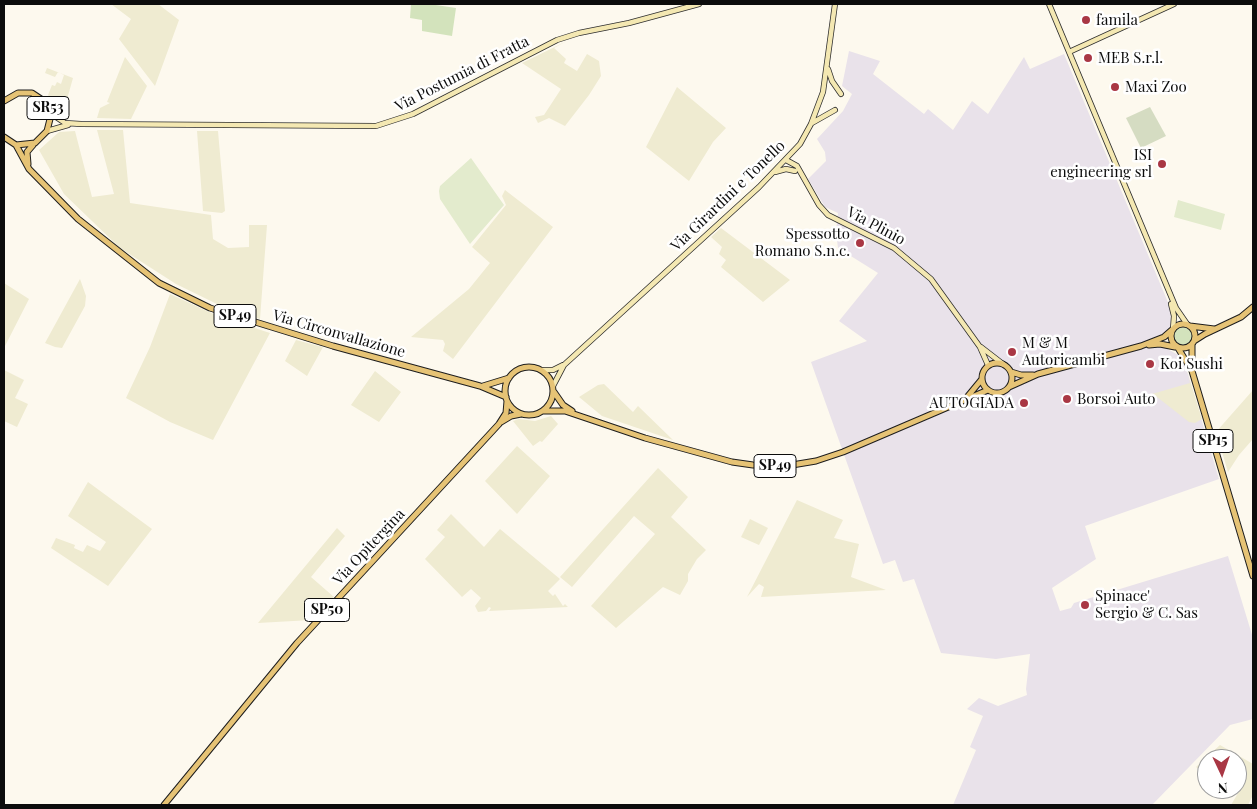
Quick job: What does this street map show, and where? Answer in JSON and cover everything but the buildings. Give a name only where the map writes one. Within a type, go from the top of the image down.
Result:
[{"type":"main road","name":"Via Postumia di Fratta","points":[[50,113],[65,123],[81,124],[376,126],[414,114],[557,40],[699,4]]},
{"type":"main road","name":"Via Girardini e Tonello","points":[[542,370],[553,370],[564,365],[774,172],[796,149],[811,124],[822,97],[835,4]]},
{"type":"main road","points":[[1049,4],[1177,311],[1195,335],[1193,343]]},
{"type":"main road","points":[[1069,52],[1174,4]]},
{"type":"main road","points":[[827,65],[832,81],[841,94]]},
{"type":"main road","name":"SR53","points":[[4,101],[18,92],[32,93],[44,101],[50,113],[47,131],[35,143]]},
{"type":"main road","points":[[811,124],[835,110]]},
{"type":"main road","name":"Via Postumia di Fratta","points":[[47,131],[63,126],[81,124]]},
{"type":"main road","points":[[4,137],[16,144],[35,143]]},
{"type":"main road","points":[[29,169],[28,152],[35,143]]},
{"type":"main road","name":"Via Circonvallazione","points":[[16,144],[29,169],[78,219],[160,283],[210,308],[333,346],[480,386],[507,399]]},
{"type":"main road","points":[[774,172],[786,169],[797,170],[794,158],[796,149]]},
{"type":"main road","name":"Via Plinio","points":[[786,160],[797,170],[819,205],[828,215],[888,245],[923,271],[938,287],[961,323],[980,346],[1003,364]]},
{"type":"main road","points":[[1168,288],[1174,316],[1171,338],[1177,347]]},
{"type":"main road","name":"SP49","points":[[1141,346],[1160,344],[1186,348],[1214,329],[1229,323],[1253,307]]},
{"type":"main road","name":"SP49","points":[[507,399],[521,414],[528,416],[543,411],[560,410],[636,436],[721,459],[753,465],[775,466],[806,463],[837,454],[918,422],[965,398],[988,390],[999,393],[1038,374],[1141,346],[1164,337],[1179,324],[1214,329]]},
{"type":"main road","name":"SP15","points":[[1192,372],[1193,343]]},
{"type":"main road","name":"Via Plinio","points":[[980,346],[988,365]]},
{"type":"main road","name":"SP15","points":[[1177,347],[1192,372],[1253,576]]},
{"type":"main road","points":[[988,365],[995,362],[1003,364],[1012,372],[1012,383],[1009,387]]},
{"type":"main road","name":"Via Girardini e Tonello","points":[[553,389],[564,365]]},
{"type":"main road","name":"SP49","points":[[965,398],[982,379],[988,365]]},
{"type":"main road","points":[[480,386],[509,378],[514,373],[527,367],[542,370]]},
{"type":"main road","name":"SP49","points":[[542,370],[551,380],[553,389],[563,405],[579,415]]},
{"type":"main road","name":"SP49","points":[[1012,372],[1021,375],[1038,374]]},
{"type":"main road","points":[[507,399],[509,378]]},
{"type":"main road","points":[[982,379],[988,390]]},
{"type":"main road","points":[[543,411],[551,403],[553,389]]},
{"type":"main road","name":"Via Opitergina","points":[[164,805],[297,643],[499,424],[506,413],[507,399]]},
{"type":"main road","name":"Via Opitergina","points":[[499,424],[510,416],[521,414]]},
{"type":"shaded area","points":[[111,4],[158,4],[179,20],[155,86],[119,39],[131,19]]},
{"type":"shaded area","points":[[567,41],[554,48],[566,59],[564,63],[577,71],[587,54],[599,61],[601,76],[565,126],[549,118],[538,123],[535,117],[544,115],[561,89],[522,63]]},
{"type":"shaded area","points":[[849,51],[880,61],[873,74],[924,114],[928,109],[953,130],[972,101],[988,114],[1024,57],[1030,69],[1064,54],[1172,312],[1172,324],[1169,331],[1161,336],[1164,347],[1180,356],[1188,374],[1219,479],[1085,526],[1096,559],[1052,588],[1060,611],[1071,608],[1074,603],[1228,556],[1253,638],[1253,719],[1230,725],[1207,749],[1197,749],[1197,759],[1152,805],[953,805],[976,750],[970,747],[983,716],[967,709],[979,698],[998,706],[1027,695],[1030,654],[996,659],[941,653],[914,579],[903,582],[895,560],[883,564],[811,362],[867,341],[839,321],[878,273],[838,248],[836,232],[838,213],[825,207],[808,179],[826,161],[825,152],[817,139],[843,111],[852,94],[842,86]]},
{"type":"shaded area","points":[[125,57],[147,86],[131,119],[97,118],[100,108],[110,103],[107,102]]},
{"type":"shaded area","points":[[47,68],[58,72],[55,77],[45,73]]},
{"type":"shaded area","points":[[60,73],[73,78],[62,117],[48,95],[52,85],[55,86],[57,82],[61,84],[64,75]]},
{"type":"shaded area","points":[[677,87],[726,128],[713,142],[689,181],[646,147]]},
{"type":"shaded area","points":[[97,130],[123,130],[130,203],[211,215],[213,239],[228,248],[249,247],[249,225],[267,225],[260,319],[219,305],[176,284],[120,248],[64,194],[39,150],[59,132],[75,131],[92,197],[114,194]]},
{"type":"shaded area","points":[[197,131],[218,131],[225,211],[222,213],[203,211]]},
{"type":"shaded area","points":[[505,190],[553,227],[453,359],[443,351],[445,344],[443,340],[411,337],[469,289],[490,263],[472,247],[506,205],[502,196]]},
{"type":"shaded area","points":[[721,228],[790,280],[763,302],[721,267],[726,260],[719,254],[722,247],[711,237]]},
{"type":"shaded area","points":[[80,279],[86,296],[85,306],[62,348],[45,343]]},
{"type":"shaded area","points":[[4,283],[29,299],[4,348]]},
{"type":"shaded area","points":[[170,294],[218,316],[270,333],[213,440],[170,422],[126,398],[150,347]]},
{"type":"shaded area","points":[[296,340],[323,347],[307,376],[285,361]]},
{"type":"shaded area","points":[[4,370],[24,380],[15,398],[28,404],[17,427],[4,421]]},
{"type":"shaded area","points":[[375,371],[401,392],[379,422],[351,405]]},
{"type":"shaded area","points":[[1189,378],[1202,419],[1195,423],[1189,422],[1157,397],[1153,397],[1152,394],[1190,383]]},
{"type":"shaded area","points":[[604,384],[633,412],[638,406],[673,440],[602,416],[579,397],[598,385]]},
{"type":"shaded area","points":[[1253,390],[1253,439],[1228,472],[1216,432]]},
{"type":"shaded area","points":[[551,416],[558,424],[542,442],[540,441],[533,446],[513,421],[519,419],[535,421]]},
{"type":"shaded area","points":[[517,446],[550,476],[517,514],[485,481]]},
{"type":"shaded area","points":[[658,468],[688,497],[671,517],[706,550],[697,559],[688,574],[688,581],[680,595],[663,587],[616,628],[591,606],[655,534],[634,516],[572,587],[560,577]]},
{"type":"shaded area","points":[[88,482],[152,529],[108,586],[51,548],[56,538],[75,545],[74,548],[83,552],[87,545],[100,551],[106,542],[68,516]]},
{"type":"shaded area","points":[[797,500],[843,520],[834,538],[859,544],[851,577],[886,590],[761,597],[764,587],[759,584],[747,597]]},
{"type":"shaded area","points":[[451,514],[484,547],[500,529],[560,579],[548,591],[553,596],[555,594],[563,606],[565,604],[568,607],[489,611],[491,608],[489,607],[486,611],[478,612],[475,606],[481,598],[471,589],[462,597],[425,559],[445,537],[437,530]]},
{"type":"shaded area","points":[[750,519],[768,528],[759,545],[741,537]]},
{"type":"shaded area","points":[[337,528],[345,536],[311,577],[334,597],[311,620],[258,623]]},
{"type":"shaded area","points":[[1220,745],[1227,749],[1216,749]]},
{"type":"shaded area","points":[[1247,761],[1253,764],[1253,795],[1248,805],[1231,805],[1235,799],[1247,799]]},
{"type":"green space","points":[[411,4],[429,4],[456,8],[452,36],[422,31],[422,20],[410,18]]},
{"type":"green space","points":[[1150,107],[1166,136],[1141,148],[1126,118]]},
{"type":"green space","points":[[471,158],[504,205],[470,244],[440,199],[439,191],[440,186]]},
{"type":"green space","points":[[1178,200],[1225,214],[1221,230],[1174,217]]},
{"type":"green space","points":[[1179,327],[1187,327],[1192,332],[1190,343],[1179,345],[1174,340],[1174,332]]},
{"type":"place","name":"famila","points":[[1086,20]]},
{"type":"place","name":"MEB S.r.l.","points":[[1088,58]]},
{"type":"place","name":"Maxi Zoo","points":[[1115,87]]},
{"type":"place","name":"ISI engineering srl","points":[[1162,164]]},
{"type":"place","name":"Spessotto Romano S.n.c.","points":[[860,243]]},
{"type":"place","name":"M & M Autoricambi","points":[[1012,352]]},
{"type":"place","name":"Koi Sushi","points":[[1150,364]]},
{"type":"place","name":"Borsoi Auto","points":[[1067,399]]},
{"type":"place","name":"AUTOGIADA","points":[[1024,403]]},
{"type":"place","name":"Spinace' Sergio & C. Sas","points":[[1085,605]]}]
